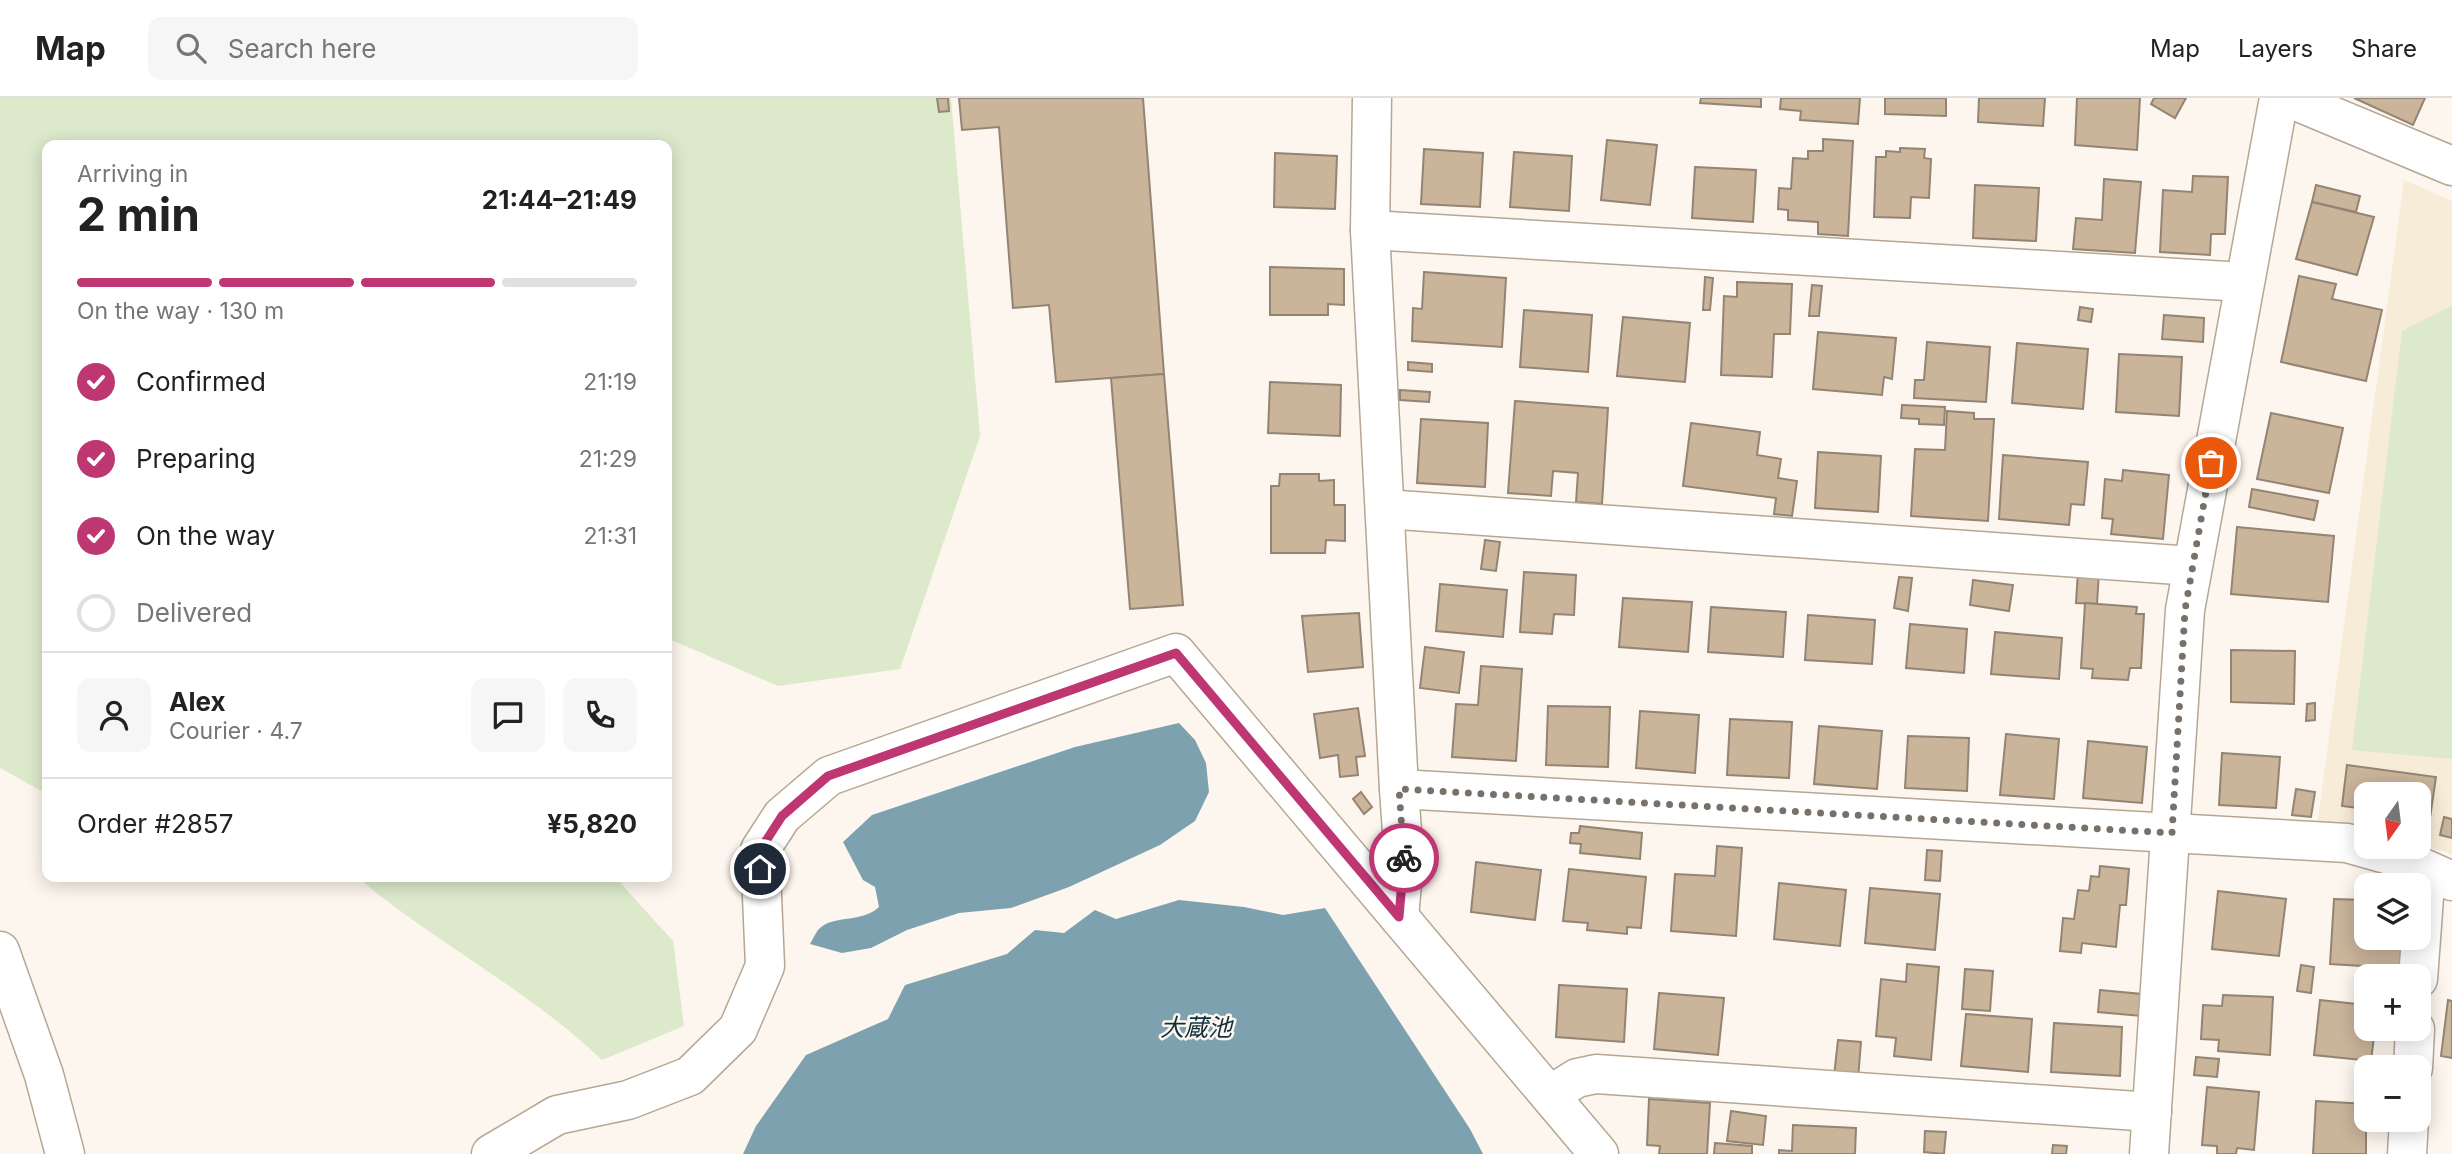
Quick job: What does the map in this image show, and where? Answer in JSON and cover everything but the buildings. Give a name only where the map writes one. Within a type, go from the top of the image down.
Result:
[{"type":"street","points":[[1372,98],[1370,230],[1404,862],[1399,917]]},
{"type":"street","points":[[2149,1154],[2185,610],[2279,98]]},
{"type":"street","points":[[2289,98],[2452,166]]},
{"type":"street","points":[[1370,230],[2244,282]]},
{"type":"street","points":[[1385,509],[2192,566]]},
{"type":"street","points":[[491,1154],[557,1115],[628,1100],[690,1076],[738,1028],[765,966],[760,850],[782,816],[828,776],[1176,653],[1599,1154]]},
{"type":"street","points":[[1399,789],[2347,843],[2400,858],[2439,876],[2421,964]]},
{"type":"street","points":[[0,951],[44,1075],[65,1154]]},
{"type":"street","points":[[1550,1095],[1577,1078],[1596,1074],[2152,1112]]},
{"type":"street","points":[[2407,1154],[2408,1132]]},
{"type":"shaded area","points":[[2404,180],[2452,201],[2452,855],[2431,849],[2431,782],[2354,782],[2354,834],[2317,826]]},
{"type":"green space","points":[[0,98],[951,98],[980,436],[900,669],[778,686],[672,640],[672,140],[42,140],[42,791],[0,768]]},
{"type":"green space","points":[[2452,306],[2452,759],[2352,750],[2402,331]]},
{"type":"green space","points":[[363,882],[620,882],[673,941],[684,1026],[602,1060],[513,988]]},
{"type":"water","points":[[1179,723],[1195,740],[1206,763],[1209,792],[1195,821],[1160,845],[1069,887],[1011,908],[959,913],[907,930],[871,948],[842,953],[810,944],[825,924],[864,916],[879,907],[875,887],[863,880],[843,842],[872,815],[1075,747]]},
{"type":"water","name":"大蔵池","points":[[1179,900],[1244,907],[1283,915],[1325,908],[1470,1129],[1483,1154],[743,1154],[756,1126],[806,1055],[888,1019],[905,985],[1007,954],[1035,930],[1064,933],[1095,910],[1116,919]]},
{"type":"way so far","points":[[1404,858],[1399,789],[2172,833],[2185,610],[2211,463]]},
{"type":"route","points":[[760,869],[760,850],[782,816],[828,776],[1176,653],[1399,917],[1404,858]]}]
